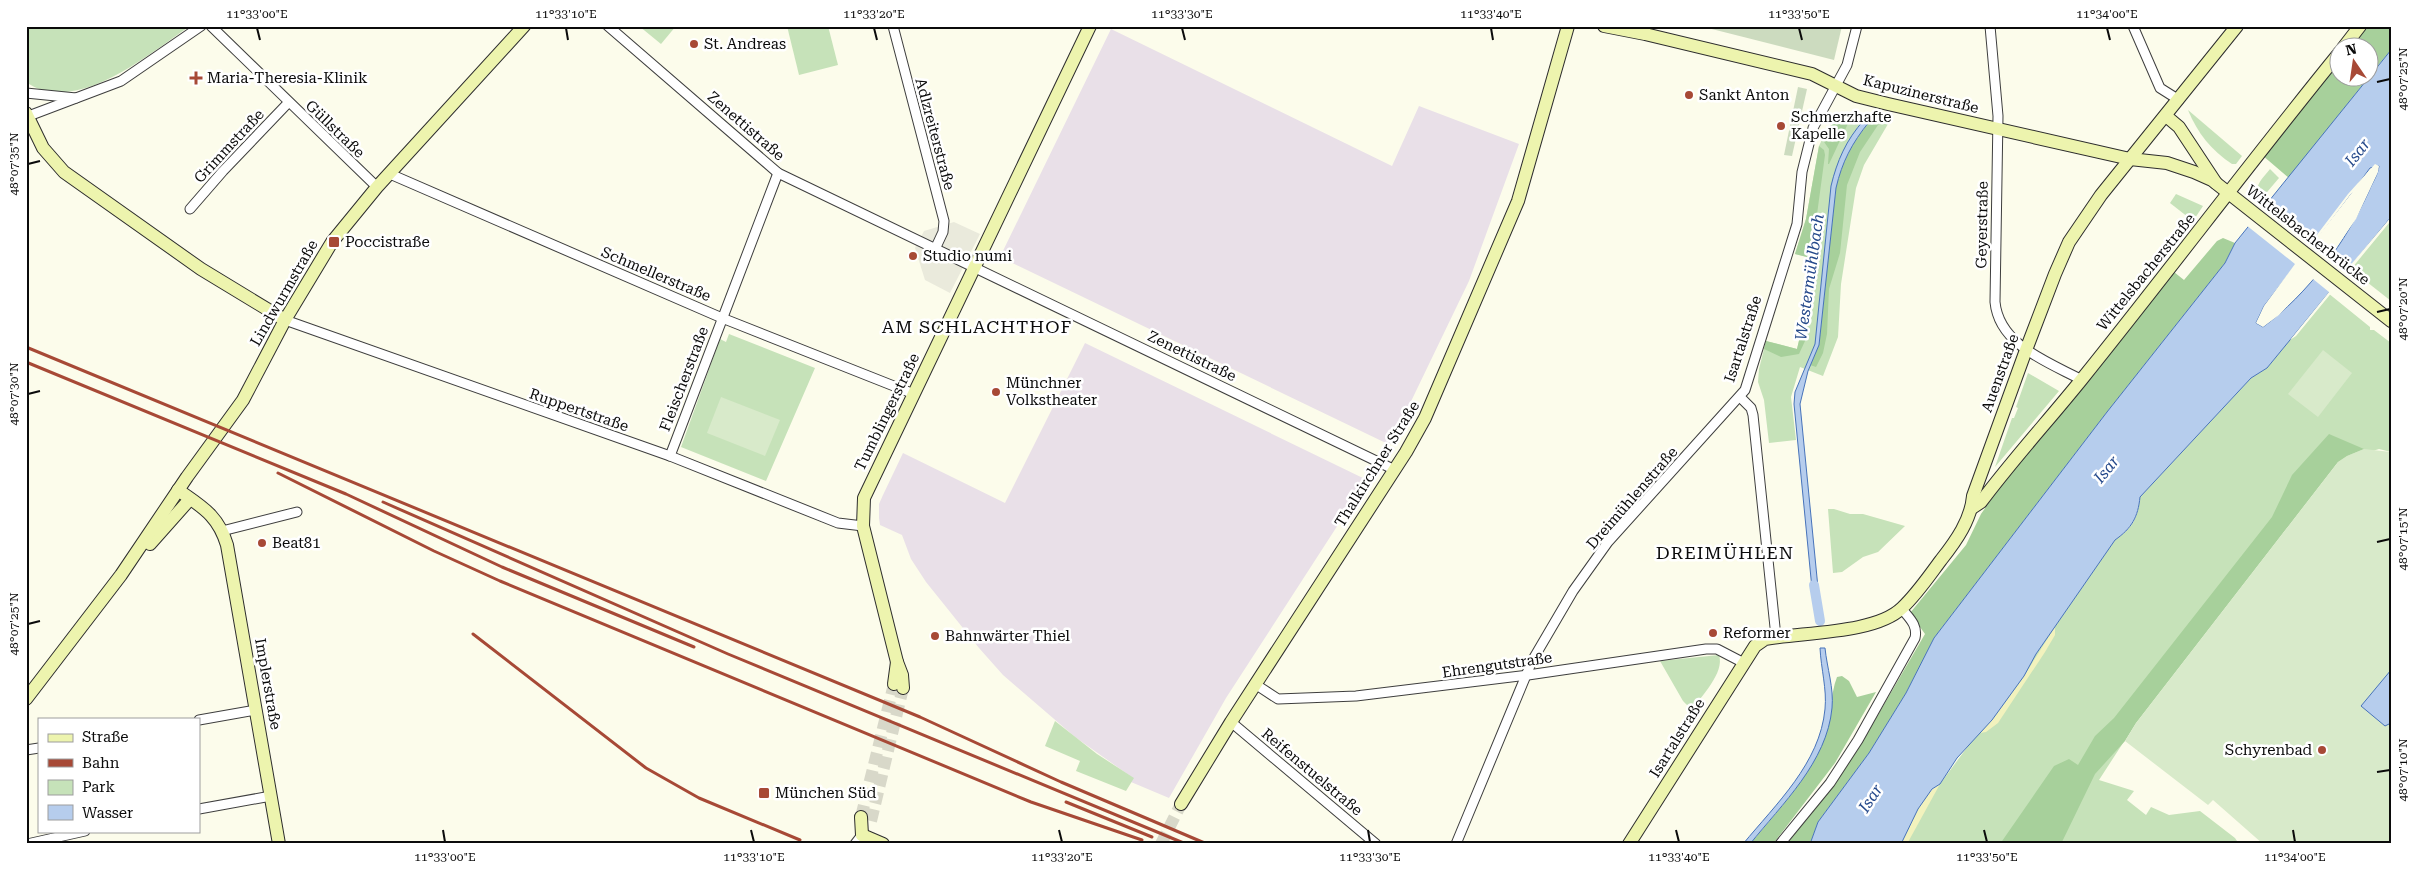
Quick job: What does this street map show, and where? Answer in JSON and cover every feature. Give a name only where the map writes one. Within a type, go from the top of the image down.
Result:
[{"type":"main road","name":"Lindwurmstraße","points":[[26,699],[121,575],[178,490],[243,400],[285,320],[332,242],[377,187],[524,26]]},
{"type":"main road","name":"Tumblingerstraße","points":[[898,686],[897,662],[863,526],[862,506],[867,489],[976,268],[1090,26]]},
{"type":"main road","name":"Thalkirchner Straße","points":[[1181,804],[1255,684],[1412,442],[1439,390],[1518,201],[1568,26]]},
{"type":"main road","name":"Kapuzinerstraße","points":[[1604,26],[1812,74],[1859,96],[2130,159],[2168,163],[2194,172],[2216,183],[2228,192]]},
{"type":"main road","name":"Auenstraße","points":[[1751,650],[1761,642],[1776,637],[1879,622],[1902,609],[1954,544],[1972,508],[1973,496],[2026,350],[2069,242],[2096,202],[2237,26]]},
{"type":"main road","points":[[2351,38],[2360,26]]},
{"type":"main road","name":"Wittelsbacherstraße","points":[[1972,508],[1982,502],[2024,446],[2082,380],[2330,64]]},
{"type":"main road","points":[[27,116],[43,148],[70,177],[201,269],[285,320]]},
{"type":"main road","points":[[2166,116],[2179,127],[2216,183]]},
{"type":"main road","name":"Wittelsbacherbrücke","points":[[2228,192],[2391,322]]},
{"type":"main road","name":"Implerstraße","points":[[178,490],[212,514],[222,531],[230,560],[279,844]]},
{"type":"main road","name":"Lindwurmstraße","points":[[121,575],[192,500]]},
{"type":"main road","name":"Isartalstraße","points":[[1629,844],[1751,650]]},
{"type":"main road","points":[[866,819],[859,841],[883,844]]},
{"type":"street","points":[[27,116],[121,81],[201,26]]},
{"type":"street","name":"Güllstraße","points":[[211,26],[377,187]]},
{"type":"street","name":"Zenettistraße","points":[[608,26],[778,172],[1394,470]]},
{"type":"street","name":"Adlzreiterstraße","points":[[893,26],[944,221],[943,232],[936,247]]},
{"type":"street","name":"Isartalstraße","points":[[1776,637],[1753,415],[1751,408],[1740,397],[1745,390],[1796,224],[1802,172],[1811,135],[1818,117],[1850,57],[1857,26]]},
{"type":"street","name":"Geyerstraße","points":[[1990,26],[1998,129],[1996,309],[2001,324],[2026,350],[2082,380]]},
{"type":"street","points":[[2133,26],[2160,88],[2179,100]]},
{"type":"street","points":[[26,93],[79,98]]},
{"type":"street","name":"Grimmstraße","points":[[190,209],[288,102]]},
{"type":"street","name":"Fleischerstraße","points":[[670,456],[778,172]]},
{"type":"street","name":"Schmellerstraße","points":[[390,174],[722,318],[914,394]]},
{"type":"street","name":"Ruppertstraße","points":[[285,320],[670,456],[838,523],[863,526]]},
{"type":"street","name":"Dreimühlenstraße","points":[[1456,844],[1528,675],[1532,661],[1573,591],[1608,542],[1740,397]]},
{"type":"street","points":[[222,531],[297,512]]},
{"type":"street","points":[[1780,844],[1817,801],[1835,776],[1858,740],[1915,638],[1917,631],[1902,609]]},
{"type":"street","name":"Ehrengutstraße","points":[[1255,684],[1275,698],[1297,699],[1356,696],[1528,675],[1706,649],[1717,649],[1742,662]]},
{"type":"street","points":[[200,720],[256,710]]},
{"type":"street","name":"Reifenstuelstraße","points":[[1231,722],[1376,844]]},
{"type":"street","points":[[200,809],[271,796]]},
{"type":"street","points":[[27,844],[81,832]]},
{"type":"shaded area","points":[[1700,26],[1842,26],[1834,60]]},
{"type":"shaded area","points":[[2368,26],[2391,26],[2391,50],[2380,63],[2380,38],[2359,38]]},
{"type":"shaded area","points":[[1111,29],[1392,166],[1419,106],[1519,144],[1469,281],[1390,445],[1000,257]]},
{"type":"shaded area","points":[[2330,72],[2330,88],[2360,88],[2289,178],[2262,155]]},
{"type":"shaded area","points":[[1798,87],[1807,89],[1792,156],[1784,155]]},
{"type":"shaded area","points":[[1838,114],[1852,115],[1828,164],[1829,149],[1822,139]]},
{"type":"shaded area","points":[[1871,120],[1880,122],[1860,152],[1847,185],[1840,253],[1829,289],[1827,334],[1823,353],[1816,367],[1810,365],[1819,345],[1836,188],[1849,152]]},
{"type":"shaded area","points":[[1819,146],[1824,150],[1825,155],[1811,259],[1805,341],[1799,354],[1781,357],[1764,349],[1766,341],[1797,349],[1803,324],[1807,257],[1795,254],[1806,219]]},
{"type":"shaded area","points":[[954,222],[980,234],[950,293],[925,280],[915,248],[924,231]]},
{"type":"shaded area","points":[[2223,238],[2235,243],[2225,263],[2107,412],[1934,638],[1906,693],[1869,753],[1818,822],[1810,844],[1787,844],[1857,751],[1925,634],[1910,613],[1966,545],[1981,514],[2001,485],[2174,272],[2184,280],[2217,241]]},
{"type":"shaded area","points":[[1085,343],[1367,480],[1226,698],[1169,798],[1131,782],[1133,778],[1075,737],[1003,675],[926,582],[911,559],[902,535],[880,525],[879,504],[903,453],[1005,503]]},
{"type":"shaded area","points":[[2323,350],[2352,373],[2318,417],[2288,394]]},
{"type":"shaded area","points":[[721,397],[780,420],[765,456],[707,433]]},
{"type":"shaded area","points":[[2329,434],[2364,449],[2338,462],[2136,723],[2125,741],[2095,774],[2061,844],[2000,844],[2054,766],[2069,759],[2078,765],[2095,736],[2114,718],[2272,517],[2292,475]]},
{"type":"shaded area","points":[[2364,449],[2391,452],[2391,844],[2263,844],[2213,800],[2208,805],[2125,741],[2136,723],[2338,462]]},
{"type":"shaded area","points":[[1842,676],[1849,681],[1857,697],[1876,692],[1835,763],[1773,844],[1750,844],[1783,805],[1812,764],[1826,733],[1837,677]]},
{"type":"green space","points":[[26,26],[190,26],[134,65],[112,77],[89,87],[67,92],[46,91],[26,82]]},
{"type":"green space","points":[[639,26],[676,26],[661,44]]},
{"type":"green space","points":[[787,26],[828,26],[838,65],[799,75]]},
{"type":"green space","points":[[2188,110],[2242,156],[2236,164],[2232,164],[2211,147],[2196,127]]},
{"type":"green space","points":[[1843,113],[1888,124],[1864,165],[1856,188],[1841,284],[1838,337],[1823,376],[1800,367],[1791,397],[1796,440],[1769,443],[1764,400],[1758,382],[1759,369],[1766,341],[1797,349],[1803,324],[1807,257],[1795,254],[1806,219],[1819,146],[1828,127],[1832,125],[1838,114]]},
{"type":"green space","points":[[2270,169],[2279,178],[2262,198],[2258,191],[2259,183]]},
{"type":"green space","points":[[2176,194],[2203,206],[2193,221],[2170,203]]},
{"type":"green space","points":[[2391,217],[2391,301],[2348,267]]},
{"type":"green space","points":[[2328,293],[2370,327],[2370,330],[2374,330],[2391,343],[2391,452],[2379,449],[2338,462],[2136,723],[2099,780],[2134,791],[2127,800],[2146,815],[2151,807],[2169,815],[2200,811],[2235,838],[2239,844],[1901,844],[1918,809],[1940,784],[2036,654],[2115,540],[2134,522],[2140,497],[2251,378],[2267,368]]},
{"type":"green space","points":[[729,334],[815,368],[766,481],[681,447],[720,339],[726,342]]},
{"type":"green space","points":[[2028,373],[2059,391],[1995,467],[2012,418],[2014,418],[2018,408],[2016,407]]},
{"type":"green space","points":[[1828,509],[1850,514],[1863,514],[1905,526],[1878,552],[1863,557],[1842,572],[1833,573]]},
{"type":"green space","points":[[1719,655],[1719,669],[1692,710],[1683,701],[1660,661]]},
{"type":"green space","points":[[1055,721],[1097,754],[1134,778],[1126,791],[1076,771],[1080,761],[1045,746]]},
{"type":"sand","points":[[2055,627],[2055,635],[2045,652],[1998,723],[1986,732],[1980,733],[2024,676]]},
{"type":"sand","points":[[1940,784],[1907,844],[1901,844],[1912,819],[1927,795]]},
{"type":"water","name":"Isar","points":[[2391,50],[2391,217],[2267,368],[2251,378],[2140,497],[2138,510],[2133,522],[2115,540],[2036,654],[2024,676],[1992,720],[1957,758],[1940,784],[1932,789],[1918,809],[1901,844],[1810,844],[1818,822],[1869,753],[1906,693],[1934,638],[2107,412],[2225,263],[2235,243],[2360,88],[2380,88],[2380,64]],"holes":[[[2379,166],[2360,210],[2324,266],[2280,314],[2263,327],[2256,323],[2264,306],[2370,168]]]},
{"type":"water","points":[[1864,120],[1869,122],[1848,153],[1836,188],[1819,345],[1808,371],[1800,404],[1819,598],[1813,599],[1794,404],[1795,392],[1815,344],[1831,186],[1843,151],[1852,135]]},
{"type":"water","points":[[1820,648],[1825,648],[1832,700],[1828,728],[1822,746],[1789,798],[1750,844],[1743,844],[1794,782],[1806,765],[1815,747],[1825,709],[1825,686]]},
{"type":"water","points":[[2391,670],[2391,723],[2385,726],[2361,706]]},
{"type":"pier","points":[[2375,164],[2379,166],[2356,219],[2331,255],[2348,268],[2391,217],[2389,223],[2296,336],[2290,340],[2329,292],[2313,279],[2279,315],[2263,327],[2256,323],[2264,306],[2295,264],[2246,225],[2265,203],[2313,240],[2348,194]],"holes":[[[2376,168],[2354,218],[2311,278],[2278,313],[2263,324],[2259,322],[2266,307],[2350,195]]]},
{"type":"waterway","name":"Westermühlbach","points":[[1814,585],[1820,621]]},
{"type":"tunnel","points":[[861,817],[894,684]]},
{"type":"tunnel","points":[[871,821],[903,688]]},
{"type":"tunnel","points":[[1161,844],[1181,804]]},
{"type":"railway","points":[[26,347],[920,717],[1061,782],[1207,844]]},
{"type":"railway","points":[[26,362],[346,494],[502,567],[694,647]]},
{"type":"railway","points":[[278,473],[434,551],[500,581],[1031,802],[1142,840]]},
{"type":"railway","points":[[383,502],[728,654],[1186,844]]},
{"type":"railway","points":[[473,634],[646,768],[699,798],[800,840]]},
{"type":"railway","points":[[1066,802],[1152,837]]},
{"type":"place","name":"St. Andreas","points":[[694,44]]},
{"type":"place","name":"Maria-Theresia-Klinik","points":[[196,78]]},
{"type":"place","name":"Sankt Anton","points":[[1689,95]]},
{"type":"place","name":"Schmerzhafte Kapelle","points":[[1781,126]]},
{"type":"place","name":"Poccistraße","points":[[334,242]]},
{"type":"place","name":"Studio numi","points":[[913,256]]},
{"type":"place","name":"Münchner Volkstheater","points":[[996,392]]},
{"type":"place","name":"Beat81","points":[[262,543]]},
{"type":"place","name":"Reformer","points":[[1713,633]]},
{"type":"place","name":"Bahnwärter Thiel","points":[[935,636]]},
{"type":"place","name":"Schyrenbad","points":[[2322,750]]},
{"type":"place","name":"München Süd","points":[[764,793]]},
{"type":"district","name":"AM SCHLACHTHOF","points":[[977,327]]},
{"type":"district","name":"DREIMÜHLEN","points":[[1725,553]]}]
